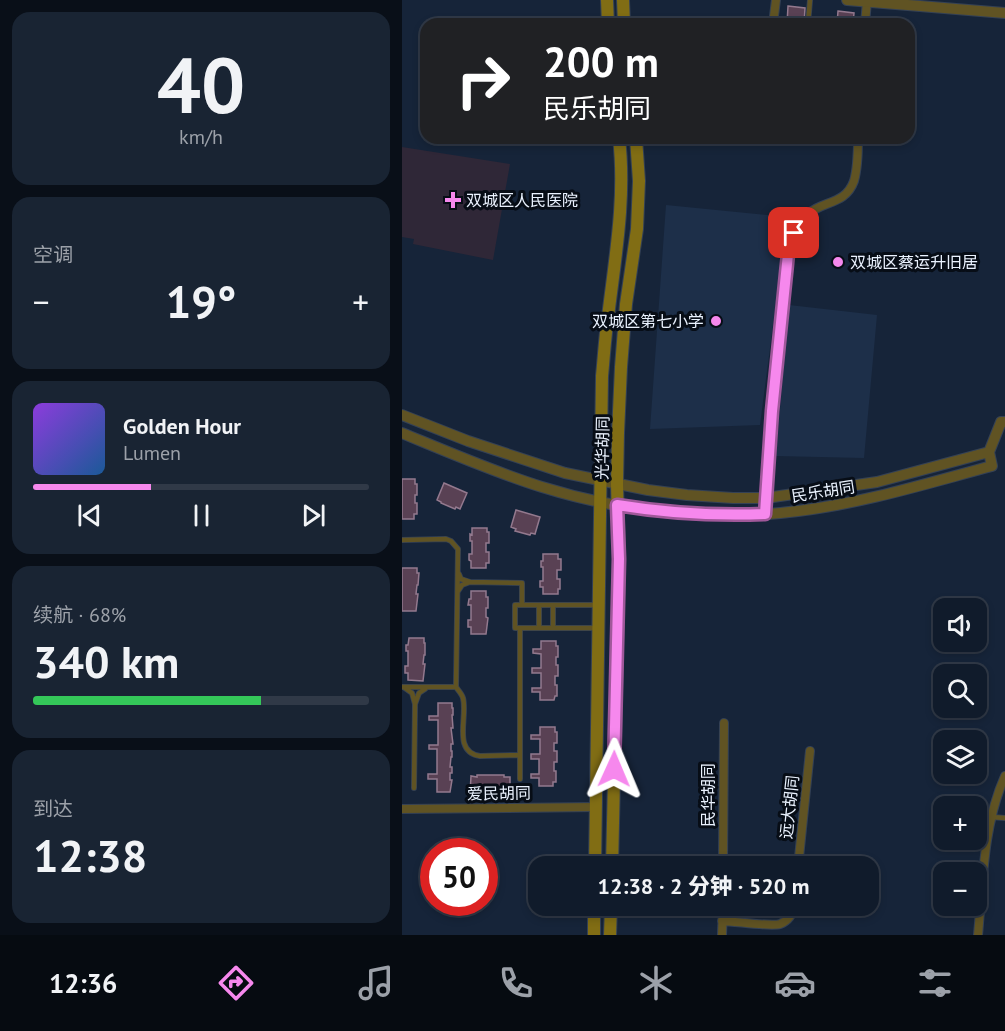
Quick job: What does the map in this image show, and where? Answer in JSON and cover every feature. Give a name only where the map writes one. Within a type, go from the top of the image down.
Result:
[{"type":"main road","points":[[607,0],[608,18]]},
{"type":"main road","points":[[623,0],[624,18]]},
{"type":"main road","name":"光华胡同","points":[[595,856],[602,376],[621,197],[620,144]]},
{"type":"main road","name":"光华胡同","points":[[612,856],[619,559],[617,484],[621,367],[626,304],[637,229],[639,181],[636,144]]},
{"type":"main road","points":[[594,916],[594,935]]},
{"type":"main road","points":[[610,935],[611,916]]},
{"type":"street","points":[[774,18],[776,0]]},
{"type":"street","points":[[847,0],[1005,13]]},
{"type":"street","points":[[866,18],[867,1]]},
{"type":"street","points":[[765,514],[772,411],[788,254],[794,233],[806,215],[845,195],[853,182],[858,144]]},
{"type":"street","name":"民乐胡同","points":[[402,415],[468,441],[565,473],[648,490],[733,498],[766,498],[877,482],[988,452]]},
{"type":"street","name":"民乐胡同","points":[[402,433],[544,488],[617,505],[682,513],[731,515],[797,511],[874,497],[992,466],[988,452],[1001,422],[1005,422]]},
{"type":"street","name":"民华胡同","points":[[723,723],[723,856]]},
{"type":"street","name":"远大胡同","points":[[799,856],[810,751]]},
{"type":"street","points":[[978,935],[985,853],[991,817],[1005,776]]},
{"type":"street","name":"爱民胡同","points":[[402,809],[596,807]]},
{"type":"street","points":[[722,916],[722,935]]},
{"type":"street","points":[[722,921],[778,925],[788,920],[790,916]]},
{"type":"lane","points":[[808,18],[810,0]]},
{"type":"lane","points":[[402,540],[446,539],[458,549],[456,687],[463,698],[465,747],[468,751],[480,756],[519,755]]},
{"type":"lane","points":[[458,573],[461,579],[470,582],[522,583],[522,605]]},
{"type":"lane","points":[[457,594],[462,585],[470,582]]},
{"type":"lane","points":[[597,628],[515,628],[515,605],[598,605]]},
{"type":"lane","points":[[539,605],[539,628]]},
{"type":"lane","points":[[552,628],[553,605]]},
{"type":"lane","points":[[520,628],[520,779]]},
{"type":"lane","points":[[403,687],[456,687]]},
{"type":"lane","points":[[403,687],[412,693],[415,704],[414,788]]},
{"type":"lane","points":[[415,704],[419,693],[431,687]]},
{"type":"lane","points":[[991,817],[1005,818]]},
{"type":"shaded area","name":"双城区人民医院","points":[[402,147],[510,164],[493,260],[413,244],[414,239],[402,237]]},
{"type":"shaded area","name":"双城区第七小学","points":[[666,205],[787,217],[760,425],[650,429]]},
{"type":"shaded area","points":[[789,305],[877,315],[864,458],[776,456]]},
{"type":"building","points":[[788,6],[805,8],[804,18],[787,18]]},
{"type":"building","points":[[838,11],[854,13],[854,18],[837,18]]},
{"type":"building","points":[[402,479],[415,479],[415,484],[417,484],[415,503],[417,503],[417,514],[414,514],[414,519],[402,519]]},
{"type":"building","points":[[444,483],[467,493],[460,509],[456,507],[455,509],[437,500]]},
{"type":"building","points":[[516,510],[540,517],[535,534],[515,531],[516,529],[511,527]]},
{"type":"building","points":[[472,528],[487,528],[489,532],[486,552],[489,552],[489,563],[486,563],[486,568],[471,568],[469,554],[472,554],[470,534],[472,535]]},
{"type":"building","points":[[543,554],[558,554],[558,559],[561,559],[561,570],[557,570],[557,579],[560,579],[558,594],[543,594],[543,587],[540,587],[540,581],[543,581],[541,561],[543,561]]},
{"type":"building","points":[[402,568],[417,568],[417,573],[419,573],[416,611],[402,611]]},
{"type":"building","points":[[471,591],[486,591],[488,608],[486,608],[486,617],[488,618],[486,634],[471,634],[471,627],[468,627],[468,620],[471,620],[471,605],[468,605]]},
{"type":"building","points":[[409,638],[424,638],[423,681],[408,680],[408,673],[405,673],[405,666],[408,666],[406,645],[408,645]]},
{"type":"building","points":[[541,641],[556,641],[556,646],[558,646],[556,665],[558,665],[558,676],[555,676],[557,696],[554,700],[540,700],[540,692],[532,692],[532,688],[541,688],[541,673],[532,673],[532,668],[541,668],[541,654],[533,653],[533,649],[541,649]]},
{"type":"building","points":[[438,703],[452,703],[453,708],[450,792],[437,792],[437,779],[428,779],[428,774],[437,774],[437,749],[429,749],[429,745],[438,745],[438,720],[429,720],[429,716],[438,716]]},
{"type":"building","points":[[540,727],[555,727],[555,732],[557,732],[557,743],[554,743],[554,751],[557,751],[557,762],[554,762],[556,782],[553,782],[553,786],[539,786],[539,778],[531,778],[531,774],[539,774],[539,759],[531,759],[531,754],[540,754],[540,739],[531,739],[531,735],[540,735]]},
{"type":"building","points":[[477,775],[510,777],[510,795],[485,794],[485,792],[470,794],[471,776],[477,777]]},
{"type":"place","name":"双城区人民医院","points":[[453,200]]},
{"type":"place","name":"双城区蔡运升旧居","points":[[838,262]]},
{"type":"place","name":"双城区第七小学","points":[[716,321]]},
{"type":"route","points":[[614,769],[619,559],[617,505],[682,513],[765,514],[772,411],[788,254],[794,233]]}]
